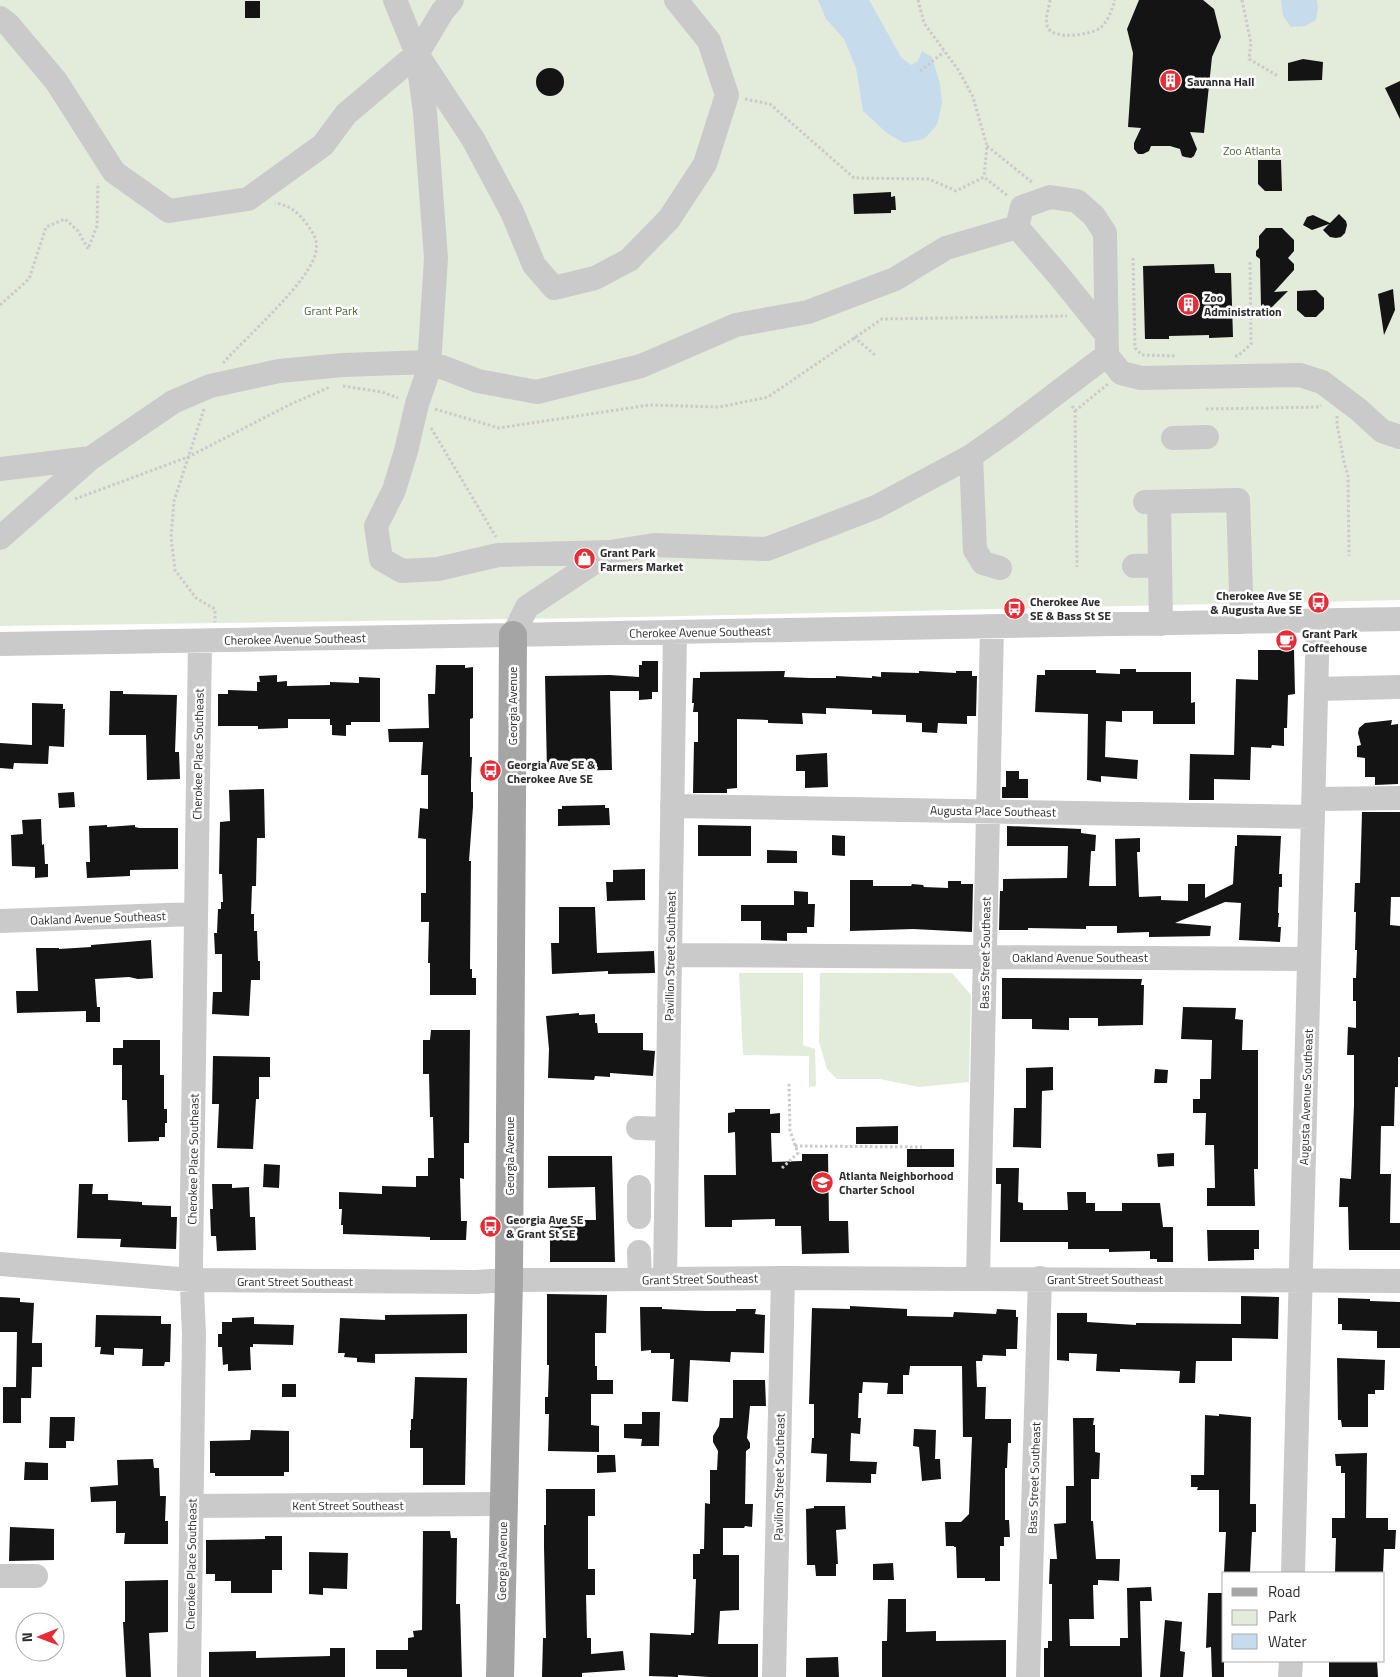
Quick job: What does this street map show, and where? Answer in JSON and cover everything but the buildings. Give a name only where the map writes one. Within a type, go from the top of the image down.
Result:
[{"type":"main road","name":"Georgia Avenue","points":[[500,1677],[509,1280],[513,635]]},
{"type":"street","points":[[395,0],[417,54],[473,139],[512,212],[534,265],[554,288],[595,278],[629,260],[669,219],[705,164],[727,95],[709,41],[676,0]]},
{"type":"street","points":[[0,18],[8,24],[56,81],[114,172],[169,210],[248,199],[323,145],[346,114],[417,54],[442,12],[452,0]]},
{"type":"street","points":[[0,538],[91,458],[173,402],[210,386],[279,371],[343,365],[429,362],[478,381],[537,392],[641,366],[736,324],[808,312],[895,279],[946,248],[1019,217],[1050,197],[1077,201],[1094,216],[1105,233],[1106,345],[1012,436],[876,506],[767,548],[654,546],[610,552],[507,554],[438,569],[402,571],[381,559],[376,526],[394,490],[406,451],[417,404],[427,376],[429,362],[436,258],[425,112],[417,54]]},
{"type":"street","points":[[1019,217],[1106,345],[1121,373],[1141,378],[1300,375],[1322,382],[1359,410],[1382,431],[1400,436]]},
{"type":"street","points":[[1173,438],[1207,437]]},
{"type":"street","points":[[971,456],[975,550],[983,563],[1000,568]]},
{"type":"street","points":[[0,469],[91,458]]},
{"type":"street","points":[[1161,624],[1160,565],[1152,502],[1238,500],[1242,622]]},
{"type":"street","points":[[513,635],[527,607],[610,552]]},
{"type":"street","points":[[1134,566],[1160,565]]},
{"type":"street","name":"Cherokee Avenue Southeast","points":[[0,644],[1400,619]]},
{"type":"street","name":"Augusta Avenue Southeast","points":[[1293,1572],[1318,621]]},
{"type":"street","name":"Bass Street Southeast","points":[[978,1278],[992,627]]},
{"type":"street","name":"Pavillion Street Southeast","points":[[666,1279],[667,1129],[677,1083],[671,955],[675,632]]},
{"type":"street","name":"Cherokee Place Southeast","points":[[189,1677],[194,1334],[191,1280],[200,641]]},
{"type":"street","points":[[1317,689],[1400,687]]},
{"type":"street","name":"Augusta Place Southeast","points":[[672,806],[989,811],[1313,808],[1400,798]]},
{"type":"street","name":"Oakland Avenue Southeast","points":[[0,921],[196,914]]},
{"type":"street","name":"Oakland Avenue Southeast","points":[[671,955],[1309,959]]},
{"type":"street","points":[[638,1128],[667,1129]]},
{"type":"street","points":[[639,1187],[640,1279]]},
{"type":"street","points":[[639,1234],[666,1231]]},
{"type":"street","name":"Grant Street Southeast","points":[[0,1264],[191,1280],[476,1282],[640,1279],[1040,1278],[1400,1282]]},
{"type":"street","name":"Pavilion Street Southeast","points":[[774,1677],[784,1278]]},
{"type":"street","name":"Bass Street Southeast","points":[[1028,1677],[1040,1278]]},
{"type":"street","name":"Kent Street Southeast","points":[[192,1506],[503,1504]]},
{"type":"street","points":[[0,1576],[36,1576]]},
{"type":"street","points":[[1290,1677],[1291,1662]]},
{"type":"path","points":[[918,0],[924,23],[959,71],[973,98],[987,146],[984,177],[1019,217]]},
{"type":"path","points":[[1050,0],[1047,19],[1048,28],[1052,32],[1068,36],[1085,34],[1100,28],[1112,11],[1115,0]]},
{"type":"path","points":[[1242,0],[1251,43],[1249,59],[1278,76]]},
{"type":"path","points":[[920,71],[944,52]]},
{"type":"path","points":[[727,95],[770,104],[854,178],[929,179],[956,191],[984,177]]},
{"type":"path","points":[[987,146],[1050,197]]},
{"type":"path","points":[[0,305],[29,280],[46,227],[65,219],[78,231],[88,249],[97,226],[97,178]]},
{"type":"path","points":[[215,623],[215,609],[196,598],[175,570],[171,537],[174,500],[206,405],[213,374],[304,276],[316,252],[316,237],[300,214],[284,204],[248,199]]},
{"type":"path","points":[[1133,258],[1135,348],[1142,355],[1184,356]]},
{"type":"path","points":[[1230,356],[1238,356],[1251,344],[1250,260]]},
{"type":"path","points":[[854,337],[876,356]]},
{"type":"path","points":[[1061,390],[1076,411],[1077,566]]},
{"type":"path","points":[[1206,409],[1318,407],[1326,402]]},
{"type":"path","points":[[417,404],[507,554]]},
{"type":"path","points":[[1337,409],[1336,424],[1348,476],[1349,556]]},
{"type":"path","points":[[782,1168],[798,1153],[790,1131],[789,1082]]},
{"type":"path","points":[[795,1146],[922,1147]]},
{"type":"green space","name":"Grant Park","points":[[0,0],[1400,0],[1400,600],[590,618],[0,626]]},
{"type":"green space","points":[[739,973],[803,973],[803,1045],[815,1049],[816,1086],[809,1087],[809,1056],[743,1055]]},
{"type":"green space","points":[[820,973],[952,973],[971,995],[969,1082],[919,1087],[880,1079],[837,1079],[827,1069],[819,1042]]},
{"type":"water","points":[[818,0],[869,0],[901,57],[911,65],[918,61],[922,51],[932,57],[940,84],[942,103],[937,125],[924,139],[904,143],[888,134],[863,111],[856,68],[844,39],[826,19]]},
{"type":"water","points":[[1281,0],[1317,0],[1316,20],[1305,26],[1291,27],[1283,16]]},
{"type":"place","name":"Savanna Hall","points":[[1171,81]]},
{"type":"place","name":"Zoo Administration","points":[[1188,304]]},
{"type":"place","name":"Grant Park Farmers Market","points":[[584,559]]},
{"type":"place","name":"Cherokee Ave SE & Augusta Ave SE","points":[[1318,602]]},
{"type":"place","name":"Cherokee Ave SE & Bass St SE","points":[[1014,608]]},
{"type":"place","name":"Grant Park Coffeehouse","points":[[1286,640]]},
{"type":"place","name":"Georgia Ave SE & Cherokee Ave SE","points":[[491,771]]},
{"type":"place","name":"Atlanta Neighborhood Charter School","points":[[823,1182]]},
{"type":"place","name":"Georgia Ave SE & Grant St SE","points":[[490,1226]]},
{"type":"park label","name":"Zoo Atlanta","points":[[1252,150]]}]
